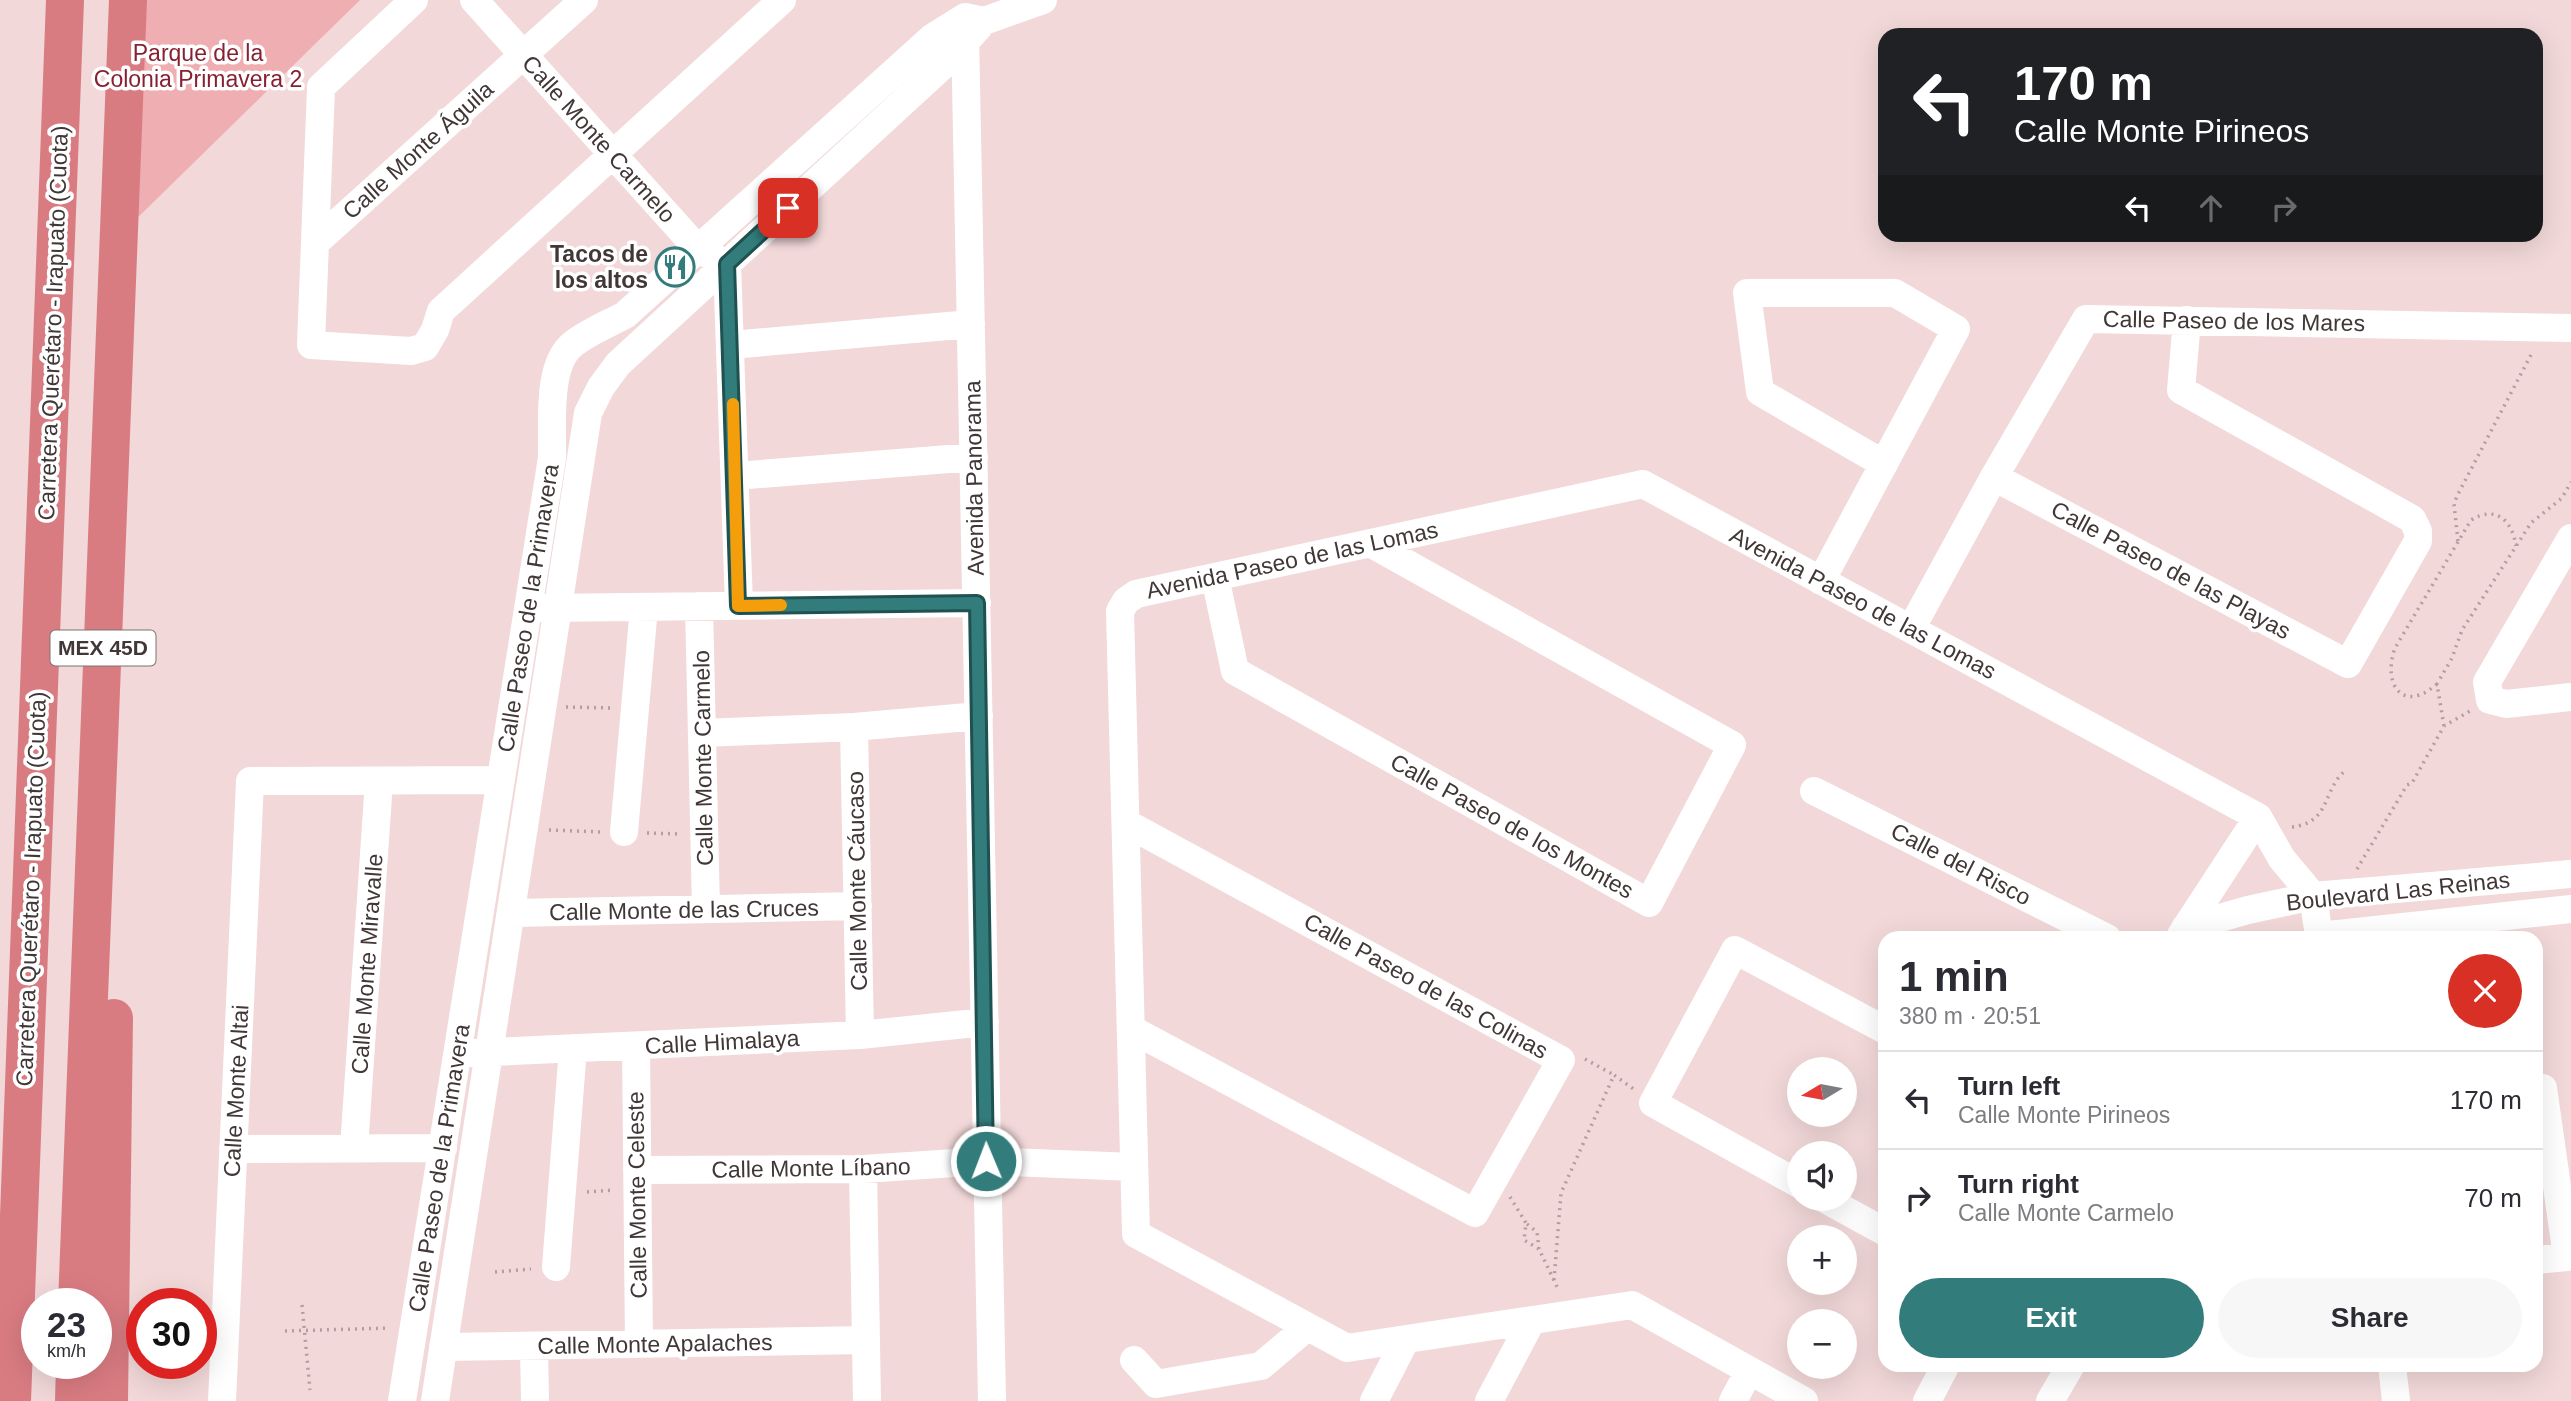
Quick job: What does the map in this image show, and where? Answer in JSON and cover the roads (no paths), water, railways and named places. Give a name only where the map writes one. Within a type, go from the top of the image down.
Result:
[{"type":"highway","name":"Carretera Querétaro - Irapuato (Cuota)","points":[[12,1401],[65,0]]},
{"type":"highway","name":"MEX 45D","points":[[78,1288],[128,0]]},
{"type":"highway","points":[[107,527],[114,555],[117,587],[115,981],[108,1401]]},
{"type":"highway","points":[[74,1401],[75,1379]]},
{"type":"street","points":[[414,0],[321,88],[311,345],[411,351],[425,347],[442,311],[782,0]]},
{"type":"street","name":"Calle Monte Carmelo","points":[[474,0],[698,249],[727,264]]},
{"type":"street","name":"Calle Monte Águila","points":[[315,243],[584,0]]},
{"type":"street","name":"Calle Paseo de la Primavera","points":[[402,1401],[552,458],[555,376],[560,359],[572,345],[586,335],[625,315],[933,37],[970,20],[1043,0]]},
{"type":"street","name":"Calle Paseo de la Primavera","points":[[435,1401],[588,413],[601,387],[618,364],[727,264],[970,20]]},
{"type":"street","name":"Avenida Panorama","points":[[970,20],[971,324],[992,1401]]},
{"type":"street","points":[[727,264],[738,606]]},
{"type":"street","points":[[1821,581],[1884,464],[1956,329],[1895,293],[1746,293],[1760,392],[1884,464]]},
{"type":"street","name":"Calle Paseo de los Mares","points":[[1911,629],[2085,319],[2558,328]]},
{"type":"street","name":"Calle Paseo de las Playas","points":[[1994,477],[2348,664],[2418,541],[2418,530],[2412,519],[2181,390],[2187,320]]},
{"type":"street","points":[[731,345],[971,324]]},
{"type":"street","points":[[586,335],[618,364]]},
{"type":"street","points":[[555,394],[588,413]]},
{"type":"street","points":[[735,477],[974,457]]},
{"type":"street","name":"Avenida Paseo de las Lomas","points":[[1804,1401],[1632,1305],[1346,1348],[1136,1234],[1120,611],[1126,601],[1136,594],[1643,484],[2258,817]]},
{"type":"street","points":[[2571,538],[2487,682],[2490,700],[2506,704],[2571,697]]},
{"type":"street","name":"Calle Paseo de los Montes","points":[[1215,577],[1235,671],[1649,903],[1732,745],[1370,543]]},
{"type":"street","points":[[528,608],[977,603]]},
{"type":"street","name":"Calle Monte Carmelo","points":[[699,606],[706,909]]},
{"type":"street","points":[[624,832],[644,607]]},
{"type":"street","points":[[702,733],[854,727],[979,716]]},
{"type":"street","name":"Calle Monte Cáucaso","points":[[854,727],[860,1035]]},
{"type":"street","points":[[379,780],[501,780]]},
{"type":"street","name":"Calle Monte Altai","points":[[222,1401],[250,781],[379,780]]},
{"type":"street","name":"Calle Monte Miravalle","points":[[354,1148],[379,780]]},
{"type":"street","name":"Calle del Risco","points":[[1814,791],[2093,931]]},
{"type":"street","points":[[2258,817],[2282,859],[2313,896],[2317,931]]},
{"type":"street","name":"Boulevard Las Reinas","points":[[2183,931],[2258,817]]},
{"type":"street","name":"Calle Paseo de las Colinas","points":[[1126,823],[1561,1060],[1475,1213],[1131,1029]]},
{"type":"street","name":"Boulevard Las Reinas","points":[[2188,931],[2248,910],[2313,896],[2571,874]]},
{"type":"street","name":"Calle Monte de las Cruces","points":[[510,913],[858,906]]},
{"type":"street","name":"Boulevard Las Reinas","points":[[2372,931],[2571,909]]},
{"type":"street","points":[[1787,1177],[1653,1102],[1735,950],[1878,1026]]},
{"type":"street","name":"Calle Himalaya","points":[[458,1054],[860,1035],[985,1022]]},
{"type":"street","name":"Calle Monte Celeste","points":[[636,1046],[639,1344]]},
{"type":"street","points":[[556,1267],[573,1048]]},
{"type":"street","points":[[2543,1088],[2567,1257],[2543,1259]]},
{"type":"street","points":[[233,1149],[443,1148]]},
{"type":"street","name":"Calle Monte Líbano","points":[[637,1180],[986,1161],[1135,1167]]},
{"type":"street","points":[[863,1169],[867,1401]]},
{"type":"street","points":[[1847,1211],[1878,1228]]},
{"type":"street","points":[[1489,1401],[1532,1320]]},
{"type":"street","points":[[1134,1360],[1156,1384],[1261,1366],[1307,1327]]},
{"type":"street","points":[[1374,1401],[1406,1339]]},
{"type":"street","name":"Calle Monte Apalaches","points":[[443,1347],[866,1340]]},
{"type":"street","points":[[534,1346],[536,1401]]},
{"type":"street","points":[[1733,1401],[1749,1371]]},
{"type":"street","points":[[1927,1401],[1942,1372]]},
{"type":"street","points":[[2050,1401],[2067,1372]]},
{"type":"street","points":[[2393,1372],[2396,1401]]},
{"type":"place","name":"Tacos de los altos","points":[[675,267]]},
{"type":"park label","name":"Parque de la Colonia Primavera 2","points":[[198,66]]}]
